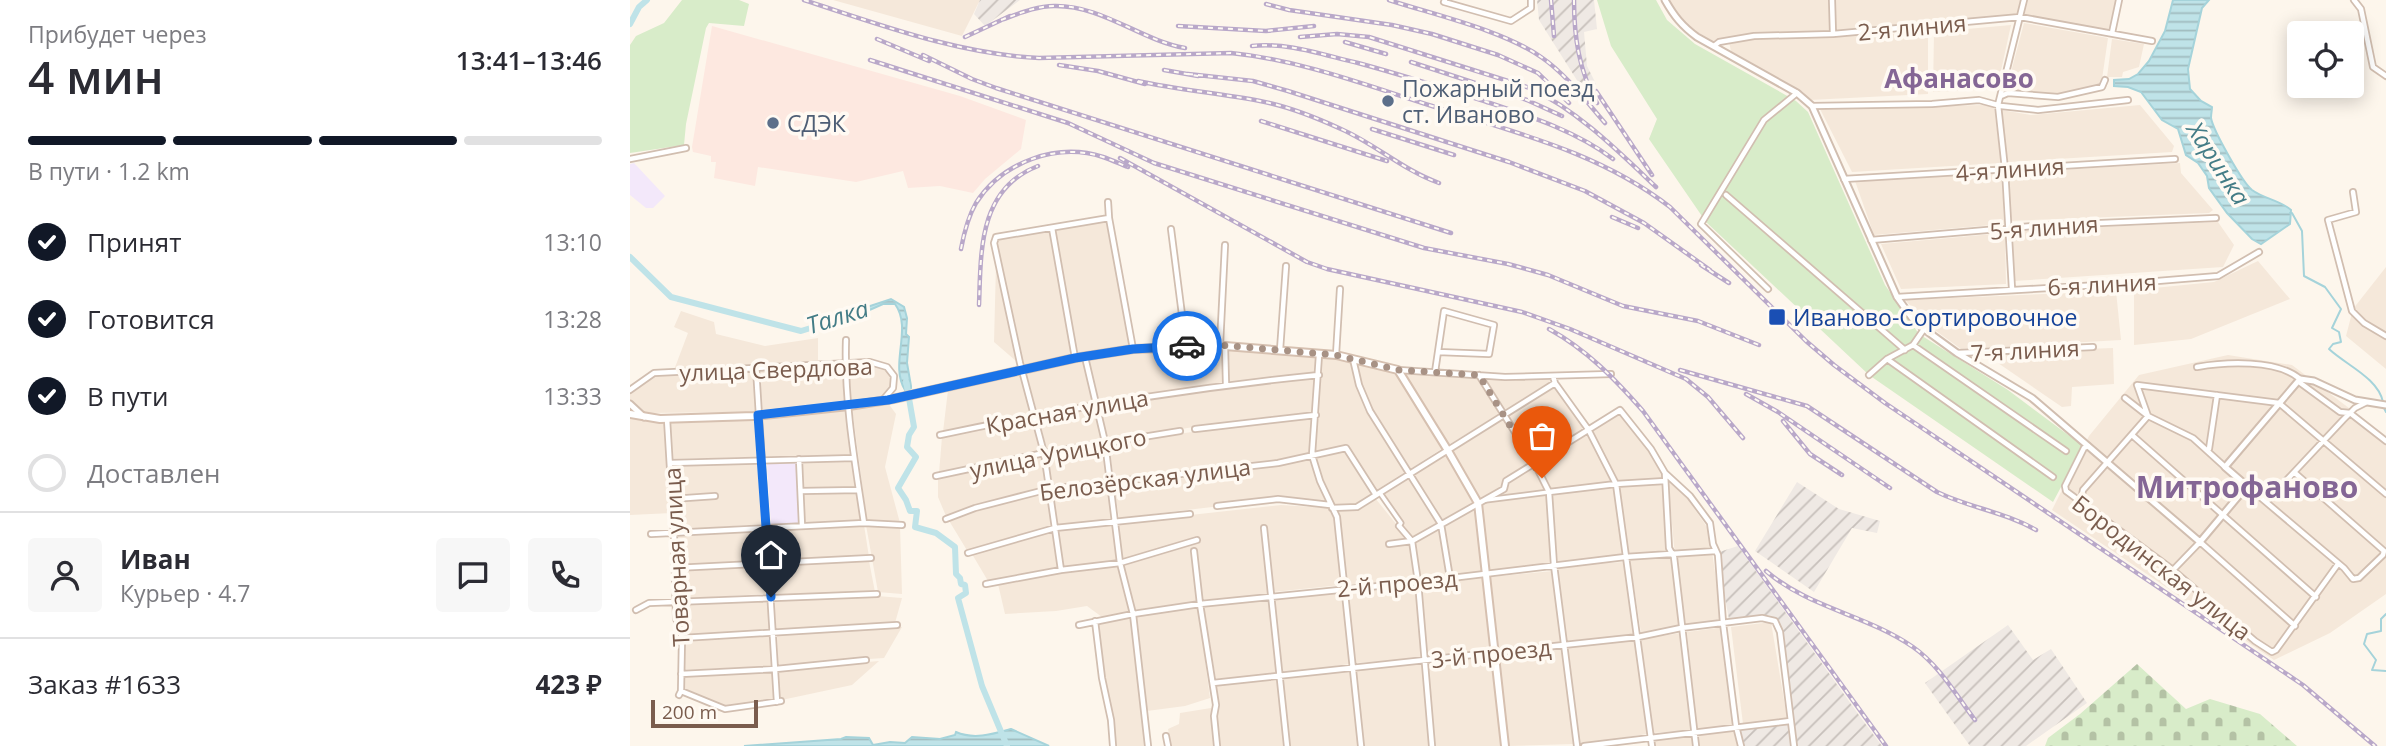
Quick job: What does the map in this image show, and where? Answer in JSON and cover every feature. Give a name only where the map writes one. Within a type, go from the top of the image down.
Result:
[{"type":"main road","points":[[630,414],[667,419],[758,415],[849,406],[893,399],[1075,358],[1133,349],[1222,346],[1336,355],[1398,370],[1481,501],[1486,574],[1505,746]]},
{"type":"street","points":[[1445,0],[1444,2],[1511,21],[1531,8],[1531,0]]},
{"type":"street","points":[[1665,0],[1684,27],[1797,93],[1812,106],[1897,297],[1924,329],[1957,353],[2032,398],[2295,626],[2338,564]]},
{"type":"street","points":[[1832,0],[1833,34]]},
{"type":"street","points":[[2012,289],[2005,169],[1998,105],[2024,0]]},
{"type":"street","points":[[2112,33],[2119,0]]},
{"type":"street","points":[[2354,0],[2361,9],[2373,67],[2386,76]]},
{"type":"street","name":"2-я линия","points":[[1714,46],[1719,41],[1754,36],[1833,34],[2020,17],[2152,41]]},
{"type":"street","points":[[2000,97],[2008,93],[2058,97],[2102,87],[2105,80]]},
{"type":"street","points":[[1768,289],[1701,224],[1764,120],[1797,93]]},
{"type":"street","points":[[1812,106],[1933,104],[1979,100],[2038,110],[2128,100]]},
{"type":"street","points":[[630,159],[686,148]]},
{"type":"street","name":"4-я линия","points":[[1844,179],[2175,159]]},
{"type":"street","points":[[2353,192],[2357,212],[2328,220],[2352,311],[2364,323],[2386,336]]},
{"type":"street","points":[[1726,195],[1905,350]]},
{"type":"street","points":[[1108,202],[1133,349]]},
{"type":"street","points":[[1060,570],[1044,453],[994,243],[996,237],[1109,218]]},
{"type":"street","name":"5-я линия","points":[[1871,240],[2007,228],[2216,218]]},
{"type":"street","points":[[1052,228],[1075,358]]},
{"type":"street","points":[[1171,229],[1186,346]]},
{"type":"street","points":[[1225,245],[1222,346],[1226,384]]},
{"type":"street","name":"6-я линия","points":[[1897,297],[2133,284],[2218,276],[2259,252]]},
{"type":"street","points":[[1280,351],[1286,266]]},
{"type":"street","points":[[1336,355],[1340,289]]},
{"type":"street","points":[[1435,372],[1444,311],[1494,325],[1489,354],[1438,352]]},
{"type":"street","points":[[1869,375],[1887,359],[1913,345],[1924,329]]},
{"type":"street","points":[[846,340],[845,363],[854,458],[864,523]]},
{"type":"street","points":[[1913,345],[2066,451]]},
{"type":"street","name":"7-я линия","points":[[1957,353],[2093,347]]},
{"type":"street","points":[[1319,355],[1312,455],[1331,507],[1337,516],[1361,746]]},
{"type":"street","points":[[1085,356],[1105,442],[1120,563],[1133,614],[1149,746]]},
{"type":"street","points":[[1353,359],[1359,385],[1370,411],[1441,524],[1450,578]]},
{"type":"street","points":[[1887,359],[2053,477]]},
{"type":"street","name":"улица Свердлова","points":[[630,390],[654,373],[870,362],[887,367],[894,376],[893,388],[882,401]]},
{"type":"street","points":[[2197,367],[2226,363],[2289,372],[2340,412],[2350,413],[2386,441]]},
{"type":"street","points":[[756,368],[774,669]]},
{"type":"street","points":[[1398,370],[1479,375],[1611,374]]},
{"type":"street","name":"Красная улица","points":[[940,435],[1097,404],[1226,384],[1319,375]]},
{"type":"street","points":[[1479,375],[1535,464],[1549,492],[1554,565],[1577,746]]},
{"type":"street","points":[[1553,376],[1555,383],[1588,429],[1616,484],[1652,746]]},
{"type":"street","points":[[2225,467],[2299,381],[2314,381],[2365,403],[2386,405]]},
{"type":"street","points":[[1217,506],[1278,499],[1331,507],[1357,507],[1555,383]]},
{"type":"street","points":[[2148,416],[2137,385],[2279,403],[2386,494]]},
{"type":"street","points":[[2208,450],[2217,395]]},
{"type":"street","points":[[2125,398],[2148,416],[2186,433],[2208,450],[2351,577],[2357,579],[2385,551],[2295,473]]},
{"type":"street","points":[[2267,501],[2350,413],[2365,403]]},
{"type":"street","points":[[630,404],[644,417]]},
{"type":"street","points":[[1389,544],[1412,541],[1504,489],[1506,481],[1620,410],[1651,449],[1665,473],[1690,496],[1710,523],[1718,555],[1723,623],[1741,746]]},
{"type":"street","points":[[1195,429],[1316,415]]},
{"type":"street","points":[[2081,499],[2083,490],[2148,416]]},
{"type":"street","name":"Товарная улица","points":[[667,419],[676,568],[676,618],[682,638],[680,693],[725,709],[779,702],[774,669]]},
{"type":"street","name":"улица Урицкого","points":[[936,476],[1044,453],[1180,431]]},
{"type":"street","points":[[2132,435],[2316,597]]},
{"type":"street","name":"Бородинская улица","points":[[2088,446],[2084,448],[2065,486],[2068,493],[2081,499],[2101,518],[2173,570],[2255,641],[2272,652],[2295,626]]},
{"type":"street","name":"Белозёрская улица","points":[[946,519],[975,508],[1049,489],[1278,463],[1346,448],[1378,494]]},
{"type":"street","points":[[670,463],[854,458]]},
{"type":"street","points":[[799,459],[803,526]]},
{"type":"street","points":[[1665,473],[1669,548],[1672,554],[1696,746]]},
{"type":"street","points":[[1481,501],[1616,484],[1665,481]]},
{"type":"street","points":[[2173,570],[2248,486]]},
{"type":"street","points":[[801,491],[859,490]]},
{"type":"street","points":[[1378,494],[1412,541],[1432,746]]},
{"type":"street","points":[[672,499],[715,496]]},
{"type":"street","points":[[968,553],[1055,528],[1189,513]]},
{"type":"street","points":[[651,534],[864,523],[902,525]]},
{"type":"street","points":[[1265,528],[1287,746]]},
{"type":"street","points":[[986,584],[1060,570],[1120,563],[1197,540]]},
{"type":"street","points":[[1194,551],[1216,705],[1216,746]]},
{"type":"street","name":"2-й проезд","points":[[1079,625],[1200,604],[1625,557],[1716,551]]},
{"type":"street","points":[[676,568],[871,558]]},
{"type":"street","points":[[636,610],[649,603],[877,594]]},
{"type":"street","name":"3-й проезд","points":[[1213,682],[1638,637],[1681,628],[1768,619],[1774,621],[1780,632],[1790,721]]},
{"type":"street","points":[[1095,621],[1113,746]]},
{"type":"street","points":[[682,638],[897,625]]},
{"type":"street","points":[[681,674],[866,660]]},
{"type":"street","points":[[1584,746],[1790,721],[1794,746]]},
{"type":"street","points":[[1166,736],[1168,746]]},
{"type":"shaded area","points":[[833,0],[980,0],[962,36]]},
{"type":"shaded area","points":[[980,0],[1020,0],[985,26],[974,14]]},
{"type":"shaded area","points":[[1537,0],[1594,0],[1597,29],[1584,32],[1587,66],[1596,84],[1585,93],[1539,20]]},
{"type":"shaded area","points":[[1668,0],[1829,0],[1830,33],[1756,35],[1716,43],[1686,25]]},
{"type":"shaded area","points":[[1835,0],[2022,0],[2018,16],[1836,33]]},
{"type":"shaded area","points":[[2028,0],[2116,0],[2109,31],[2024,17]]},
{"type":"shaded area","points":[[2024,23],[2108,38],[2101,86],[2058,95],[2006,91]]},
{"type":"shaded area","points":[[2011,25],[1997,89],[1933,92],[1934,32]]},
{"type":"shaded area","points":[[712,26],[960,96],[1026,120],[1021,149],[985,179],[973,193],[940,186],[908,188],[903,171],[856,182],[758,167],[755,186],[714,178],[716,162],[711,162],[711,156],[693,152],[692,147]]},
{"type":"shaded area","points":[[1928,33],[1928,94],[1810,100],[1803,92],[1731,51],[1729,42],[1754,37]]},
{"type":"shaded area","points":[[2112,39],[2144,44],[2139,67],[2123,72],[2122,77],[2107,77]]},
{"type":"shaded area","points":[[2140,105],[2174,146],[2172,152],[2008,162],[2001,110],[2031,115]]},
{"type":"shaded area","points":[[1994,106],[2001,163],[1852,172],[1820,109]]},
{"type":"shaded area","points":[[634,163],[665,196],[653,208],[646,208],[630,195],[630,164]]},
{"type":"shaded area","points":[[2180,163],[2181,173],[2213,210],[2209,213],[2010,221],[2007,173]]},
{"type":"shaded area","points":[[1997,172],[2002,174],[2004,224],[1874,235],[1855,181]]},
{"type":"shaded area","points":[[1106,221],[1130,347],[1077,355],[1055,231]]},
{"type":"shaded area","points":[[2218,222],[2234,245],[2223,267],[2014,281],[2010,231]]},
{"type":"shaded area","points":[[1052,225],[1075,355],[1023,367],[994,342],[996,265],[992,234]]},
{"type":"shaded area","points":[[2005,233],[2006,284],[1901,289],[1881,244]]},
{"type":"shaded area","points":[[2258,261],[2290,299],[2191,339],[2134,345],[2134,290],[2214,282]]},
{"type":"shaded area","points":[[2386,267],[2386,369],[2346,336],[2353,309]]},
{"type":"shaded area","points":[[2116,291],[2121,340],[1961,349],[1932,328],[1905,300]]},
{"type":"shaded area","points":[[681,311],[714,322],[716,334],[765,346],[818,338],[818,362],[674,370],[688,333],[674,327]]},
{"type":"shaded area","points":[[1218,348],[1316,358],[1315,375],[1225,382],[1099,402],[1088,359],[1133,352]]},
{"type":"shaded area","points":[[2113,348],[2114,384],[2072,387],[2071,406],[2062,407],[1998,363],[2002,352]]},
{"type":"shaded area","name":"Митрофаново","points":[[2228,355],[2292,365],[2386,436],[2386,594],[2330,633],[2274,660],[2052,510],[2089,436],[2139,375]]},
{"type":"shaded area","points":[[1322,358],[1351,362],[1356,386],[1405,472],[1375,491],[1345,446],[1315,452]]},
{"type":"shaded area","points":[[1084,359],[1095,403],[1037,412],[1026,373]]},
{"type":"shaded area","points":[[1357,363],[1396,372],[1443,448],[1410,469],[1373,410]]},
{"type":"shaded area","points":[[869,365],[885,369],[891,377],[890,387],[880,398],[851,403],[848,366]]},
{"type":"shaded area","points":[[843,366],[845,403],[761,412],[759,370]]},
{"type":"shaded area","points":[[754,371],[755,412],[643,413],[630,400],[630,393],[655,376]]},
{"type":"shaded area","points":[[1403,373],[1477,378],[1500,414],[1448,445]]},
{"type":"shaded area","points":[[1022,374],[1032,413],[943,432],[948,390]]},
{"type":"shaded area","points":[[1317,376],[1314,412],[1108,440],[1100,408],[1220,387]]},
{"type":"shaded area","points":[[1484,378],[1551,379],[1551,381],[1505,411]]},
{"type":"shaded area","points":[[1554,387],[1583,428],[1536,460],[1508,416]]},
{"type":"shaded area","points":[[888,403],[896,414],[885,467],[900,523],[867,521],[852,408]]},
{"type":"shaded area","points":[[1096,405],[1103,440],[1047,450],[1038,416]]},
{"type":"shaded area","points":[[848,408],[853,456],[763,457],[761,418]]},
{"type":"shaded area","points":[[1620,413],[1664,473],[1664,481],[1618,481],[1589,429]]},
{"type":"shaded area","points":[[1034,416],[1042,452],[939,473],[942,437]]},
{"type":"shaded area","points":[[630,417],[666,420],[672,513],[630,515]]},
{"type":"shaded area","points":[[755,418],[757,457],[671,459],[669,420]]},
{"type":"shaded area","points":[[1313,418],[1309,453],[1277,460],[1114,481],[1109,444],[1247,424]]},
{"type":"shaded area","points":[[1503,419],[1533,464],[1504,480],[1502,488],[1479,500],[1451,450]]},
{"type":"shaded area","points":[[1587,431],[1611,481],[1551,491],[1539,465]]},
{"type":"shaded area","points":[[1104,443],[1110,482],[1052,488],[1047,454]]},
{"type":"shaded area","points":[[1346,450],[1373,494],[1357,505],[1334,507],[1314,457]]},
{"type":"shaded area","points":[[1446,453],[1474,502],[1442,520],[1413,474]]},
{"type":"shaded area","points":[[1043,454],[1048,489],[946,516],[938,497],[938,477]]},
{"type":"shaded area","points":[[852,459],[856,487],[812,488],[809,491],[812,494],[857,493],[861,521],[804,523],[801,461]]},
{"type":"shaded area","points":[[1310,459],[1326,504],[1280,499],[1119,518],[1114,487],[1278,466]]},
{"type":"shaded area","points":[[757,463],[762,524],[675,530],[673,502],[707,500],[710,497],[673,497],[672,465]]},
{"type":"shaded area","points":[[798,463],[801,524],[771,525],[767,464]]},
{"type":"shaded area","points":[[1534,468],[1545,491],[1499,495],[1507,491],[1508,483]]},
{"type":"shaded area","points":[[1408,477],[1439,523],[1412,537],[1379,496]]},
{"type":"shaded area","points":[[1668,480],[1687,498],[1709,530],[1722,622],[1686,626],[1675,556]]},
{"type":"shaded area","points":[[1797,482],[1839,509],[1880,521],[1877,533],[1852,528],[1814,592],[1755,551]]},
{"type":"shaded area","points":[[1662,484],[1680,627],[1641,633],[1619,487]]},
{"type":"shaded area","points":[[1110,485],[1115,520],[1056,527],[1051,491]]},
{"type":"shaded area","points":[[1613,487],[1624,560],[1558,564],[1551,495]]},
{"type":"shaded area","points":[[1048,492],[1051,526],[968,552],[948,519],[998,503]]},
{"type":"shaded area","points":[[1547,495],[1552,565],[1489,571],[1480,504],[1484,501]]},
{"type":"shaded area","points":[[1375,498],[1410,541],[1416,580],[1346,585],[1340,516],[1337,511],[1359,510]]},
{"type":"shaded area","points":[[1281,505],[1329,508],[1334,517],[1341,585],[1273,592],[1268,537],[1265,534],[1262,537],[1269,594],[1202,600],[1198,558],[1195,555],[1192,558],[1197,601],[1135,610],[1123,565],[1198,543],[1200,540],[1196,538],[1121,561],[1118,523]]},
{"type":"shaded area","points":[[1477,505],[1483,571],[1453,575],[1442,525]]},
{"type":"shaded area","points":[[1115,523],[1118,562],[1062,569],[1056,530]]},
{"type":"shaded area","points":[[864,525],[869,557],[772,563],[769,529]]},
{"type":"shaded area","points":[[866,525],[900,526],[902,594],[878,592]]},
{"type":"shaded area","points":[[1440,527],[1449,576],[1420,579],[1415,543]]},
{"type":"shaded area","points":[[762,530],[764,560],[677,565],[675,535]]},
{"type":"shaded area","points":[[1053,532],[1057,567],[988,581],[972,554]]},
{"type":"shaded area","points":[[1738,546],[1882,746],[1797,746],[1780,624],[1768,615],[1729,619],[1716,553]]},
{"type":"shaded area","points":[[869,561],[875,592],[774,595],[772,565]]},
{"type":"shaded area","points":[[1624,562],[1635,634],[1567,641],[1557,566]]},
{"type":"shaded area","points":[[764,566],[765,594],[678,599],[677,571]]},
{"type":"shaded area","points":[[1118,566],[1131,612],[1102,617],[1087,606],[1005,614],[998,584],[1062,572]]},
{"type":"shaded area","points":[[1553,571],[1562,642],[1498,650],[1490,577]]},
{"type":"shaded area","points":[[1484,577],[1492,650],[1427,657],[1421,585]]},
{"type":"shaded area","points":[[1415,585],[1422,658],[1356,663],[1347,591]]},
{"type":"shaded area","points":[[1341,591],[1350,664],[1283,673],[1274,598]]},
{"type":"shaded area","points":[[877,596],[902,598],[895,623],[776,629],[774,599]]},
{"type":"shaded area","points":[[768,599],[770,631],[683,637],[678,619],[678,603]]},
{"type":"shaded area","points":[[1268,599],[1277,674],[1216,679],[1203,606]]},
{"type":"shaded area","points":[[1198,607],[1210,698],[1185,706],[1147,711],[1135,616]]},
{"type":"shaded area","points":[[1130,617],[1147,746],[1114,746],[1104,676],[1098,624]]},
{"type":"shaded area","points":[[1771,622],[1787,718],[1743,724],[1731,627]]},
{"type":"shaded area","points":[[2008,625],[2033,660],[2051,649],[2087,703],[2026,746],[1970,746],[1925,683]]},
{"type":"shaded area","points":[[902,627],[884,658],[778,665],[777,634]]},
{"type":"shaded area","points":[[1725,627],[1737,725],[1697,729],[1687,632]]},
{"type":"shaded area","points":[[771,633],[772,666],[683,670],[684,640]]},
{"type":"shaded area","points":[[1681,633],[1691,730],[1653,733],[1641,639]]},
{"type":"shaded area","points":[[1636,640],[1647,734],[1580,744],[1568,647]]},
{"type":"shaded area","points":[[1562,648],[1574,744],[1508,746],[1498,655]]},
{"type":"shaded area","points":[[1492,656],[1502,746],[1435,746],[1428,663]]},
{"type":"shaded area","points":[[879,661],[852,685],[777,701],[775,670]]},
{"type":"shaded area","points":[[1422,664],[1429,746],[1364,746],[1356,669]]},
{"type":"shaded area","points":[[1350,670],[1358,746],[1289,746],[1283,679]]},
{"type":"shaded area","points":[[773,671],[775,701],[725,708],[683,690],[683,675]]},
{"type":"shaded area","points":[[1277,679],[1284,746],[1219,746],[1216,685]]},
{"type":"shaded area","points":[[1211,708],[1214,746],[1171,746],[1168,729],[1179,724],[1180,713]]},
{"type":"shaded area","points":[[1788,721],[1792,746],[1742,746],[1738,727]]},
{"type":"shaded area","points":[[1736,728],[1739,746],[1699,746],[1698,735]]},
{"type":"shaded area","points":[[1692,735],[1693,746],[1655,746],[1654,739]]},
{"type":"green space","points":[[682,0],[739,0],[749,4],[744,26],[709,23],[706,28],[684,145],[630,153],[630,45],[636,36],[664,23]]},
{"type":"green space","points":[[1597,0],[1656,0],[1667,20],[1695,44],[1796,101],[1808,112],[1885,285],[1919,334],[2008,390],[2083,446],[2053,502],[1869,375],[1706,222],[1649,139],[1657,119],[1611,46]]},
{"type":"green space","points":[[2137,664],[2186,709],[2210,699],[2260,714],[2297,746],[2045,746],[2048,738]]},
{"type":"water","name":"Харинка","points":[[2173,0],[2209,0],[2202,8],[2188,69],[2190,89],[2201,101],[2212,107],[2211,118],[2217,133],[2247,185],[2291,210],[2290,224],[2261,244],[2252,239],[2227,213],[2209,188],[2207,176],[2198,163],[2186,155],[2178,129],[2162,120],[2141,92],[2114,86],[2114,80],[2129,79],[2138,74],[2149,61],[2165,31]]},
{"type":"water","points":[[891,299],[904,307],[907,318],[907,363],[911,388],[905,390],[899,369],[902,324],[895,304],[883,304],[856,316],[839,319],[831,324],[831,327],[821,326],[828,320]]},
{"type":"water","points":[[1011,729],[1049,746],[744,746],[846,737],[869,738],[873,745],[905,743],[912,737],[940,739],[955,735],[956,732],[977,736]]},
{"type":"waterway","name":"Талка","points":[[630,24],[639,7],[647,0]]},
{"type":"waterway","name":"Харинка","points":[[2290,213],[2302,231],[2304,276],[2325,287],[2341,309],[2332,328],[2339,332],[2341,342],[2333,344],[2329,349],[2368,379],[2380,393],[2383,402]]},
{"type":"waterway","name":"Талка","points":[[630,257],[671,297],[801,331],[830,322]]},
{"type":"waterway","name":"Талка","points":[[906,381],[914,427],[907,447],[916,457],[898,488],[910,511],[917,511],[915,527],[936,533],[955,547],[956,574],[961,584],[965,585],[966,593],[958,598],[982,686],[1007,746]]},
{"type":"waterway","name":"Харинка","points":[[2384,408],[2386,412]]},
{"type":"waterway","name":"Харинка","points":[[2386,614],[2381,619],[2381,631],[2367,634],[2364,644],[2376,660],[2372,670],[2386,671]]},
{"type":"railway","points":[[804,0],[920,37],[1009,55],[1039,58],[1231,53],[1282,61],[1333,74],[1495,125],[1586,158],[1643,188],[1670,207],[1806,341],[1834,365],[1885,403],[2303,685],[2375,746]]},
{"type":"railway","points":[[1389,0],[1488,31],[1525,47],[1559,71],[1605,123]]},
{"type":"railway","points":[[1551,0],[1554,36]]},
{"type":"railway","points":[[1574,0],[1579,53],[1586,79],[1597,103]]},
{"type":"railway","points":[[1266,4],[1289,10],[1392,25],[1432,34],[1498,55],[1538,73],[1569,103]]},
{"type":"railway","points":[[1001,20],[1041,7],[1072,7],[1185,48]]},
{"type":"railway","points":[[965,37],[1010,16]]},
{"type":"railway","points":[[1178,26],[1266,31],[1314,26]]},
{"type":"railway","points":[[1300,37],[1337,34],[1369,37],[1530,88],[1581,119],[1656,187]]},
{"type":"railway","points":[[877,39],[929,61]]},
{"type":"railway","points":[[1345,42],[1386,54]]},
{"type":"railway","points":[[1252,46],[1305,50],[1450,90],[1550,124],[1613,159]]},
{"type":"railway","points":[[923,55],[996,88],[1451,233]]},
{"type":"railway","points":[[870,60],[1068,123],[1154,163],[1424,248],[1508,264],[1548,275],[1623,306],[1698,321],[1759,345]]},
{"type":"railway","points":[[1411,62],[1527,100],[1562,116]]},
{"type":"railway","points":[[1059,65],[1098,71],[1145,84]]},
{"type":"railway","points":[[1164,70],[1198,76]]},
{"type":"railway","points":[[1188,74],[1253,81],[1509,162],[1585,191],[1644,223],[1710,270]]},
{"type":"railway","points":[[1138,81],[1260,101],[1291,109],[1353,135],[1413,171],[1439,183]]},
{"type":"railway","points":[[1596,91],[1652,175]]},
{"type":"railway","points":[[1261,121],[1387,161]]},
{"type":"railway","points":[[1372,129],[1454,155]]},
{"type":"railway","points":[[961,249],[976,203],[1000,176],[1015,166],[1049,154],[1067,152],[1103,157],[1128,167]]},
{"type":"railway","points":[[1120,158],[1307,262],[1327,269],[1522,312],[1570,329],[1686,379],[1708,397],[1743,438]]},
{"type":"railway","points":[[979,305],[983,244],[993,206],[1018,176],[1038,166]]},
{"type":"railway","points":[[1612,217],[1638,228]]},
{"type":"railway","points":[[1701,265],[1729,283]]},
{"type":"railway","points":[[1549,329],[1576,346],[1599,366],[1643,411],[1886,746]]},
{"type":"railway","points":[[1680,370],[1807,406],[1937,492],[2036,530]]},
{"type":"railway","points":[[1746,394],[1778,412],[1890,488]]},
{"type":"railway","points":[[1783,421],[1810,454],[1842,475]]},
{"type":"railway","points":[[1766,571],[1801,594],[1877,627],[1913,647],[1939,671],[1975,720]]},
{"type":"way so far","points":[[1187,346],[1220,345],[1336,355],[1398,370],[1479,375],[1542,478]]},
{"type":"place","name":"Пожарный поезд ст. Иваново","points":[[1388,101]]},
{"type":"place","name":"СДЭК","points":[[773,123]]},
{"type":"place","name":"Иваново-Сортировочное","points":[[1777,317]]},
{"type":"district","name":"Афанасово","points":[[1959,78]]},
{"type":"district","name":"Митрофаново","points":[[2247,486]]},
{"type":"route","points":[[771,597],[758,415],[888,400],[1075,358],[1133,349],[1187,346]]}]
